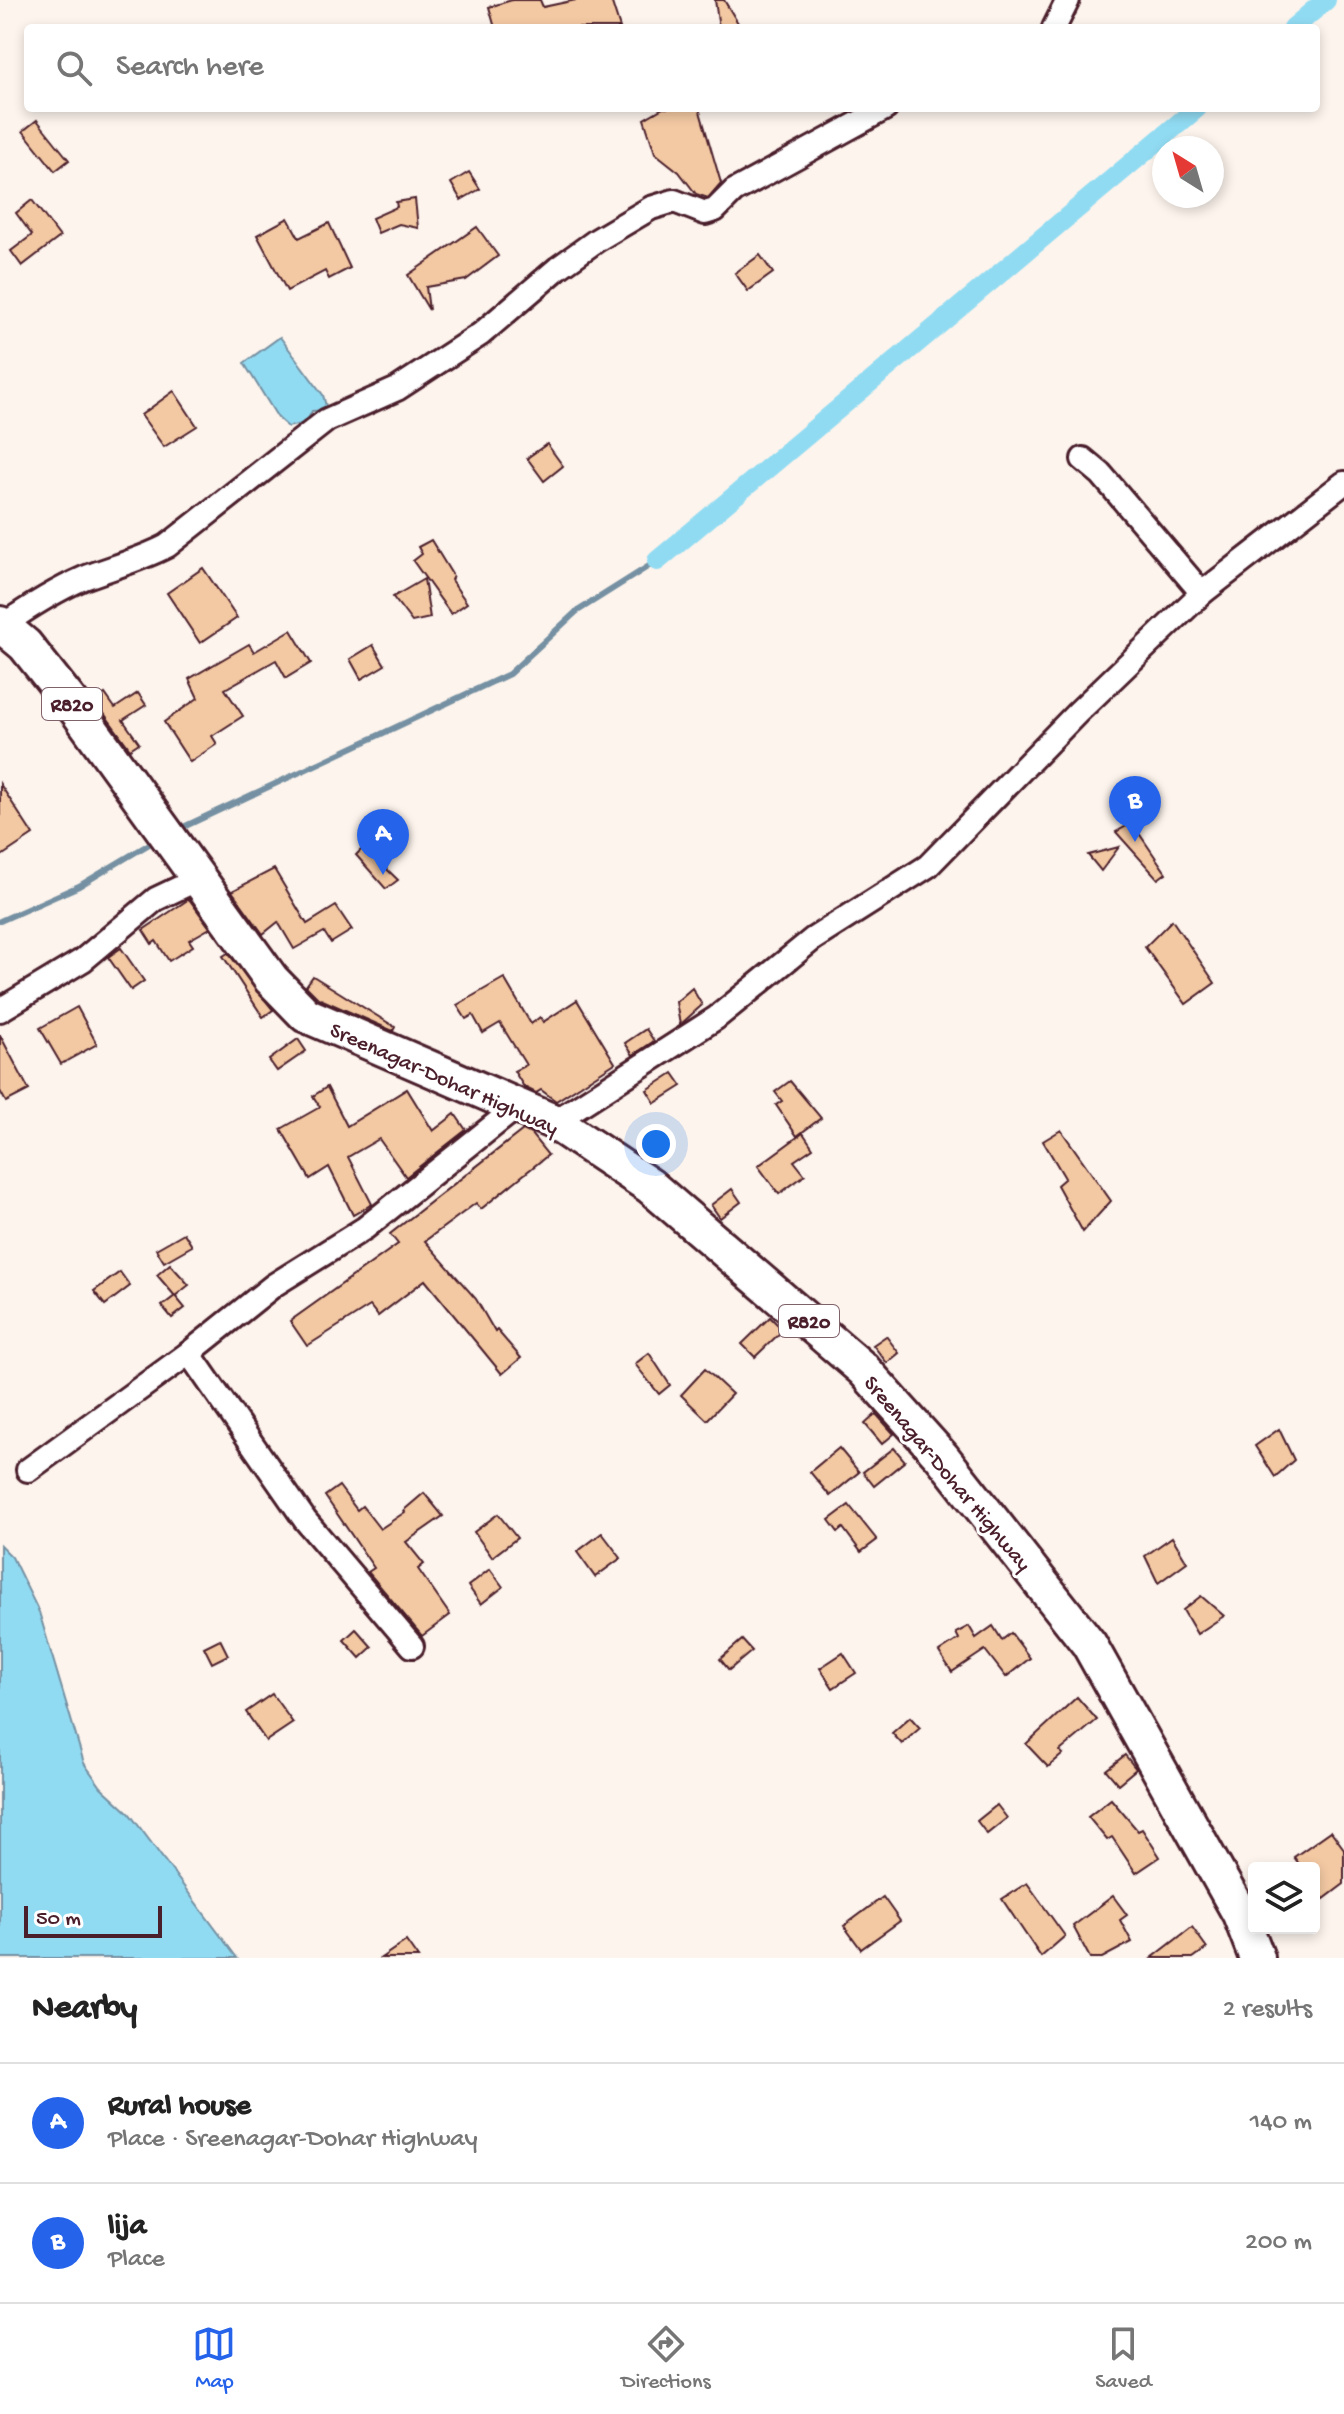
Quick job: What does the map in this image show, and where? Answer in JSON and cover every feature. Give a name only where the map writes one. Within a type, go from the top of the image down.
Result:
[{"type":"main road","name":"Sreenagar-Dohar Highway","points":[[1,625],[25,645],[136,791],[191,873],[271,979],[306,1015],[554,1122],[650,1186],[863,1369],[942,1457],[1089,1644],[1240,1914],[1257,1958]]},
{"type":"street","points":[[1056,24],[1068,0]]},
{"type":"street","points":[[1,625],[41,598],[85,578],[140,560],[167,546],[327,420],[409,381],[481,334],[587,247],[651,208],[674,201],[705,213],[715,210],[734,191],[879,112]]},
{"type":"street","points":[[1083,459],[1101,474],[1202,593]]},
{"type":"street","points":[[554,1122],[716,1018],[813,939],[928,866],[1077,713],[1202,593],[1344,483]]},
{"type":"street","points":[[0,1010],[83,960],[191,873]]},
{"type":"street","points":[[28,1470],[189,1353],[274,1285],[365,1228],[518,1106]]},
{"type":"street","points":[[189,1353],[305,1520],[412,1646]]},
{"type":"water","points":[[280,337],[323,395],[327,410],[312,411],[306,423],[288,427],[278,418],[244,363]]},
{"type":"water","points":[[0,1545],[12,1557],[39,1612],[84,1763],[101,1787],[129,1813],[237,1958],[0,1958]]},
{"type":"building","points":[[512,0],[540,0],[543,7],[576,0],[611,0],[619,24],[494,24],[489,7]]},
{"type":"building","points":[[715,0],[724,0],[739,24],[718,24]]},
{"type":"building","points":[[656,112],[700,112],[721,183],[708,198],[696,194],[679,172],[655,153],[644,119]]},
{"type":"building","points":[[37,120],[69,160],[55,171],[23,131]]},
{"type":"building","points":[[469,172],[480,189],[461,200],[451,183]]},
{"type":"building","points":[[415,199],[418,228],[399,224],[378,233],[372,218],[397,207],[396,202]]},
{"type":"building","points":[[32,200],[60,237],[22,266],[11,251],[32,235],[16,213]]},
{"type":"building","points":[[288,218],[299,238],[329,223],[350,268],[329,279],[325,271],[287,291],[257,235]]},
{"type":"building","points":[[477,227],[498,256],[466,280],[426,287],[429,310],[408,275]]},
{"type":"building","points":[[760,255],[773,273],[748,291],[735,273]]},
{"type":"building","points":[[174,391],[197,426],[164,447],[141,415]]},
{"type":"building","points":[[547,444],[563,466],[544,481],[527,458]]},
{"type":"building","points":[[431,540],[453,576],[451,580],[467,603],[451,614],[413,561],[422,554],[418,547]]},
{"type":"building","points":[[203,568],[237,618],[200,643],[167,593]]},
{"type":"building","points":[[424,579],[430,618],[412,622],[393,597]]},
{"type":"building","points":[[291,630],[311,663],[286,678],[276,660],[225,689],[243,716],[212,736],[217,744],[190,762],[164,722],[198,698],[189,679],[249,644],[254,652]]},
{"type":"building","points":[[373,645],[385,665],[361,679],[350,659]]},
{"type":"building","points":[[138,693],[146,705],[123,720],[139,743],[130,749],[95,701],[105,694],[115,708]]},
{"type":"building","points":[[0,784],[33,835],[0,857]]},
{"type":"building","points":[[1132,823],[1166,873],[1158,879],[1116,832]]},
{"type":"building","points":[[364,847],[398,880],[386,889],[356,855]]},
{"type":"building","points":[[1119,847],[1101,871],[1088,855]]},
{"type":"building","points":[[274,869],[307,924],[336,906],[352,930],[331,943],[324,932],[294,949],[278,922],[263,934],[232,891]]},
{"type":"building","points":[[189,899],[210,928],[189,940],[193,946],[169,961],[156,941],[152,944],[143,930]]},
{"type":"building","points":[[1172,920],[1215,983],[1186,1004],[1145,947]]},
{"type":"building","points":[[121,948],[144,981],[131,990],[108,957]]},
{"type":"building","points":[[228,953],[273,1010],[263,1017],[223,956]]},
{"type":"building","points":[[313,976],[395,1027],[393,1031],[318,998],[306,986]]},
{"type":"building","points":[[504,978],[531,1024],[540,1017],[543,1022],[577,1000],[615,1063],[556,1101],[541,1090],[536,1093],[524,1087],[514,1071],[526,1065],[500,1023],[483,1033],[473,1015],[466,1019],[457,1005]]},
{"type":"building","points":[[692,988],[702,1005],[680,1025],[676,1002]]},
{"type":"building","points":[[77,1007],[97,1044],[61,1064],[40,1028]]},
{"type":"building","points":[[646,1029],[654,1041],[633,1055],[625,1043]]},
{"type":"building","points":[[0,1035],[29,1090],[6,1102],[0,1091]]},
{"type":"building","points":[[298,1039],[306,1051],[277,1071],[269,1060]]},
{"type":"building","points":[[673,1073],[682,1086],[655,1103],[647,1090]]},
{"type":"building","points":[[790,1081],[821,1118],[797,1136],[776,1105],[782,1101],[775,1092]]},
{"type":"building","points":[[327,1087],[347,1126],[407,1089],[433,1131],[455,1114],[466,1130],[406,1177],[379,1139],[348,1157],[372,1204],[353,1215],[329,1167],[310,1179],[281,1129],[320,1107],[313,1096]]},
{"type":"building","points":[[523,1130],[531,1134],[548,1155],[481,1209],[476,1203],[425,1241],[476,1299],[495,1332],[497,1330],[521,1358],[502,1374],[425,1280],[378,1316],[370,1306],[307,1346],[290,1321],[398,1244],[390,1234]]},
{"type":"building","points":[[1061,1130],[1111,1201],[1083,1232],[1057,1185],[1065,1178],[1043,1141]]},
{"type":"building","points":[[803,1133],[813,1148],[794,1161],[805,1175],[779,1194],[758,1166]]},
{"type":"building","points":[[732,1189],[741,1202],[720,1218],[711,1205]]},
{"type":"building","points":[[184,1233],[192,1246],[164,1262],[156,1249]]},
{"type":"building","points":[[170,1264],[189,1285],[175,1296],[157,1275]]},
{"type":"building","points":[[120,1272],[130,1286],[105,1305],[94,1291]]},
{"type":"building","points":[[175,1296],[185,1308],[172,1318],[162,1306]]},
{"type":"building","points":[[770,1317],[783,1330],[755,1357],[742,1344]]},
{"type":"building","points":[[886,1336],[899,1353],[887,1363],[873,1345]]},
{"type":"building","points":[[649,1353],[670,1385],[659,1394],[635,1364]]},
{"type":"building","points":[[705,1369],[732,1394],[707,1420],[681,1395]]},
{"type":"building","points":[[876,1414],[894,1434],[882,1444],[865,1424]]},
{"type":"building","points":[[1279,1429],[1294,1460],[1275,1477],[1255,1446]]},
{"type":"building","points":[[839,1448],[859,1472],[830,1496],[810,1472]]},
{"type":"building","points":[[894,1448],[905,1461],[874,1486],[863,1472]]},
{"type":"building","points":[[339,1486],[357,1510],[362,1506],[380,1529],[405,1512],[424,1493],[443,1516],[406,1542],[424,1564],[418,1569],[450,1615],[422,1636],[368,1572],[374,1568],[325,1496]]},
{"type":"building","points":[[849,1505],[877,1540],[861,1552],[843,1528],[838,1532],[829,1520]]},
{"type":"building","points":[[498,1514],[517,1538],[492,1557],[474,1532]]},
{"type":"building","points":[[602,1533],[621,1558],[595,1577],[577,1552]]},
{"type":"building","points":[[1172,1537],[1187,1562],[1158,1583],[1145,1556]]},
{"type":"building","points":[[490,1569],[503,1587],[481,1604],[468,1586]]},
{"type":"building","points":[[1201,1596],[1224,1616],[1197,1634],[1183,1610]]},
{"type":"building","points":[[969,1626],[976,1638],[993,1626],[1002,1640],[1011,1633],[1030,1658],[1006,1677],[985,1650],[952,1672],[939,1652],[959,1639],[956,1633]]},
{"type":"building","points":[[356,1629],[372,1647],[360,1658],[344,1640]]},
{"type":"building","points":[[220,1639],[228,1655],[212,1663],[204,1647]]},
{"type":"building","points":[[742,1640],[752,1651],[729,1670],[720,1659]]},
{"type":"building","points":[[843,1653],[856,1673],[833,1688],[820,1668]]},
{"type":"building","points":[[272,1694],[293,1723],[266,1741],[246,1712]]},
{"type":"building","points":[[1077,1697],[1097,1720],[1060,1751],[1063,1754],[1048,1767],[1026,1744]]},
{"type":"building","points":[[910,1717],[920,1728],[902,1744],[892,1733]]},
{"type":"building","points":[[1125,1755],[1136,1769],[1118,1784],[1106,1770]]},
{"type":"building","points":[[1111,1799],[1138,1831],[1142,1829],[1160,1857],[1136,1873],[1112,1837],[1107,1840],[1088,1817]]},
{"type":"building","points":[[997,1805],[1007,1818],[987,1834],[977,1821]]},
{"type":"building","points":[[1331,1831],[1344,1849],[1344,1884],[1324,1899],[1320,1893],[1320,1862],[1298,1862],[1294,1857]]},
{"type":"building","points":[[1027,1883],[1065,1936],[1041,1957],[1002,1899]]},
{"type":"building","points":[[1113,1896],[1127,1915],[1120,1920],[1132,1942],[1102,1958],[1090,1958],[1073,1926]]},
{"type":"building","points":[[883,1897],[900,1921],[861,1949],[844,1926]]},
{"type":"building","points":[[1192,1927],[1207,1948],[1193,1958],[1152,1958]]},
{"type":"building","points":[[406,1941],[418,1958],[381,1958]]},
{"type":"waterway","points":[[1298,24],[1326,0]]},
{"type":"waterway","points":[[657,561],[1192,112]]},
{"type":"waterway","points":[[177,830],[509,674],[576,612],[657,561]]},
{"type":"waterway","points":[[0,921],[79,886],[156,840]]},
{"type":"place","name":"lija","points":[[1135,842]]},
{"type":"place","name":"Rural house","points":[[383,875]]}]
